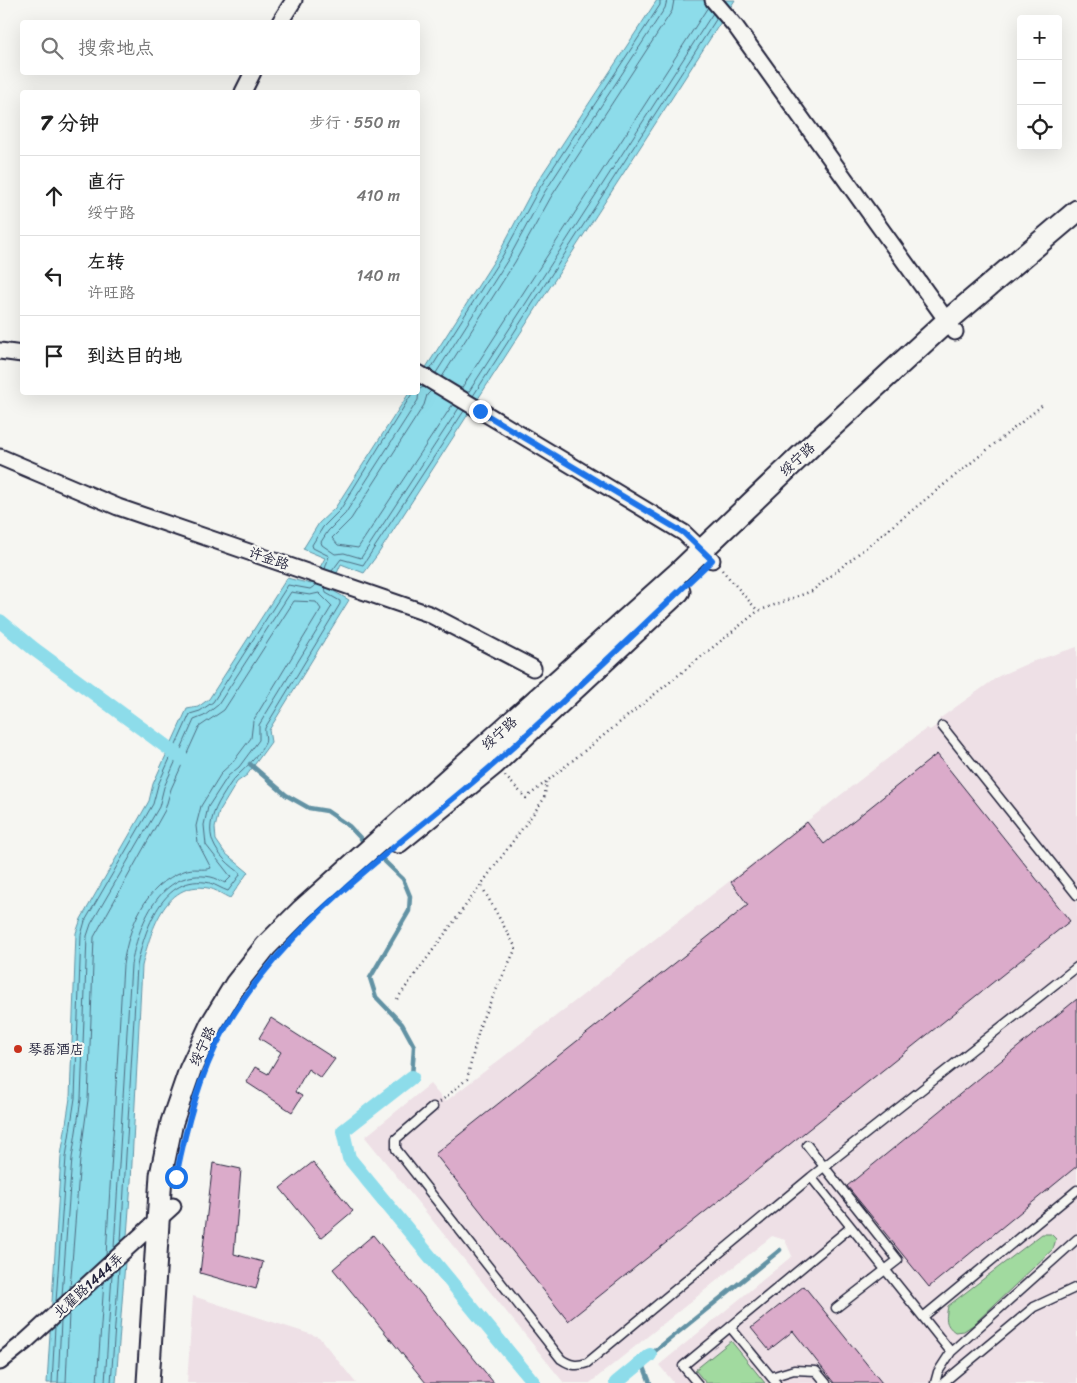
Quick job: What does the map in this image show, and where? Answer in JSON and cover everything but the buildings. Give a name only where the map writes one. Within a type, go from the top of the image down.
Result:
[{"type":"main road","name":"绥宁路","points":[[403,828],[494,764],[708,555],[1077,211]]},
{"type":"main road","name":"绥宁路","points":[[951,327],[1077,230]]},
{"type":"main road","name":"绥宁路","points":[[148,1383],[166,1213],[176,1177],[186,1126],[204,1075],[223,1032],[248,992],[276,956],[375,854],[708,555]]},
{"type":"main road","name":"绥宁路","points":[[162,1383],[166,1213]]},
{"type":"street","points":[[281,20],[294,0]]},
{"type":"street","points":[[713,0],[732,21],[951,327]]},
{"type":"street","points":[[243,90],[251,75]]},
{"type":"street","points":[[0,351],[20,354]]},
{"type":"street","points":[[420,374],[684,533],[708,555]]},
{"type":"street","name":"许金路","points":[[0,457],[118,507],[429,614],[533,668]]},
{"type":"street","name":"北翟路1444弄","points":[[0,1362],[26,1341],[166,1213]]},
{"type":"lane","points":[[942,726],[1077,895]]},
{"type":"lane","points":[[433,1107],[396,1139],[396,1149],[561,1359],[569,1365],[578,1366],[587,1363],[824,1166],[1077,968]]},
{"type":"lane","points":[[807,1145],[898,1260],[836,1308]]},
{"type":"lane","points":[[811,1177],[951,1352]]},
{"type":"lane","points":[[923,1317],[1077,1190]]},
{"type":"lane","points":[[697,1383],[683,1366],[851,1227]]},
{"type":"lane","points":[[935,1383],[938,1372],[951,1352],[1077,1239]]},
{"type":"lane","points":[[943,1383],[1034,1306],[1077,1287]]},
{"type":"lane","points":[[730,1327],[774,1380],[794,1370],[816,1371],[826,1383]]},
{"type":"path","points":[[494,764],[526,798],[758,611],[812,592],[1044,404]]},
{"type":"path","points":[[708,555],[758,611]]},
{"type":"path","points":[[397,999],[544,799],[547,781]]},
{"type":"path","points":[[433,1107],[467,1079],[481,1022],[516,948],[481,885]]},
{"type":"shaded area","points":[[1077,647],[1077,1383],[674,1383],[659,1365],[792,1256],[785,1240],[772,1236],[590,1383],[564,1383],[365,1137],[430,1084],[445,1102],[927,728],[930,730],[941,722],[939,719],[999,676],[1031,662]]},
{"type":"shaded area","points":[[193,1296],[319,1337],[356,1383],[187,1383]]},
{"type":"green space","points":[[1042,1234],[1051,1234],[1056,1239],[1053,1249],[973,1325],[964,1331],[955,1332],[951,1329],[947,1320],[948,1306]]},
{"type":"green space","points":[[731,1341],[765,1383],[706,1383],[695,1370]]},
{"type":"water","points":[[657,0],[735,0],[378,554],[364,573],[341,564],[330,589],[349,600],[269,730],[271,742],[247,775],[237,782],[219,812],[215,828],[216,840],[225,853],[248,872],[230,898],[208,888],[193,888],[180,892],[170,901],[155,925],[142,966],[131,1182],[116,1383],[47,1383],[61,1156],[70,1098],[76,933],[81,919],[149,801],[153,784],[187,709],[198,707],[209,699],[287,578],[311,584],[325,558],[303,549],[319,523],[335,508],[408,395],[420,395],[420,377],[499,253],[534,187]]},
{"type":"waterway","points":[[0,621],[34,649],[183,759]]},
{"type":"waterway","points":[[250,764],[286,795],[309,808],[327,811],[349,826],[367,845]]},
{"type":"waterway","points":[[375,852],[403,879],[410,896],[409,911],[370,978],[376,997],[402,1024],[414,1046],[412,1077]]},
{"type":"waterway","points":[[412,1077],[343,1131],[349,1158],[534,1383]]},
{"type":"waterway","points":[[650,1383],[644,1367],[650,1355],[780,1250]]},
{"type":"waterway","points":[[616,1383],[650,1355]]},
{"type":"place","name":"琴磊酒店","points":[[18,1049]]},
{"type":"route","points":[[176,1177],[186,1126],[204,1075],[223,1032],[248,992],[276,956],[311,920],[409,833],[494,764],[712,560],[703,549],[684,533],[480,411]]}]
